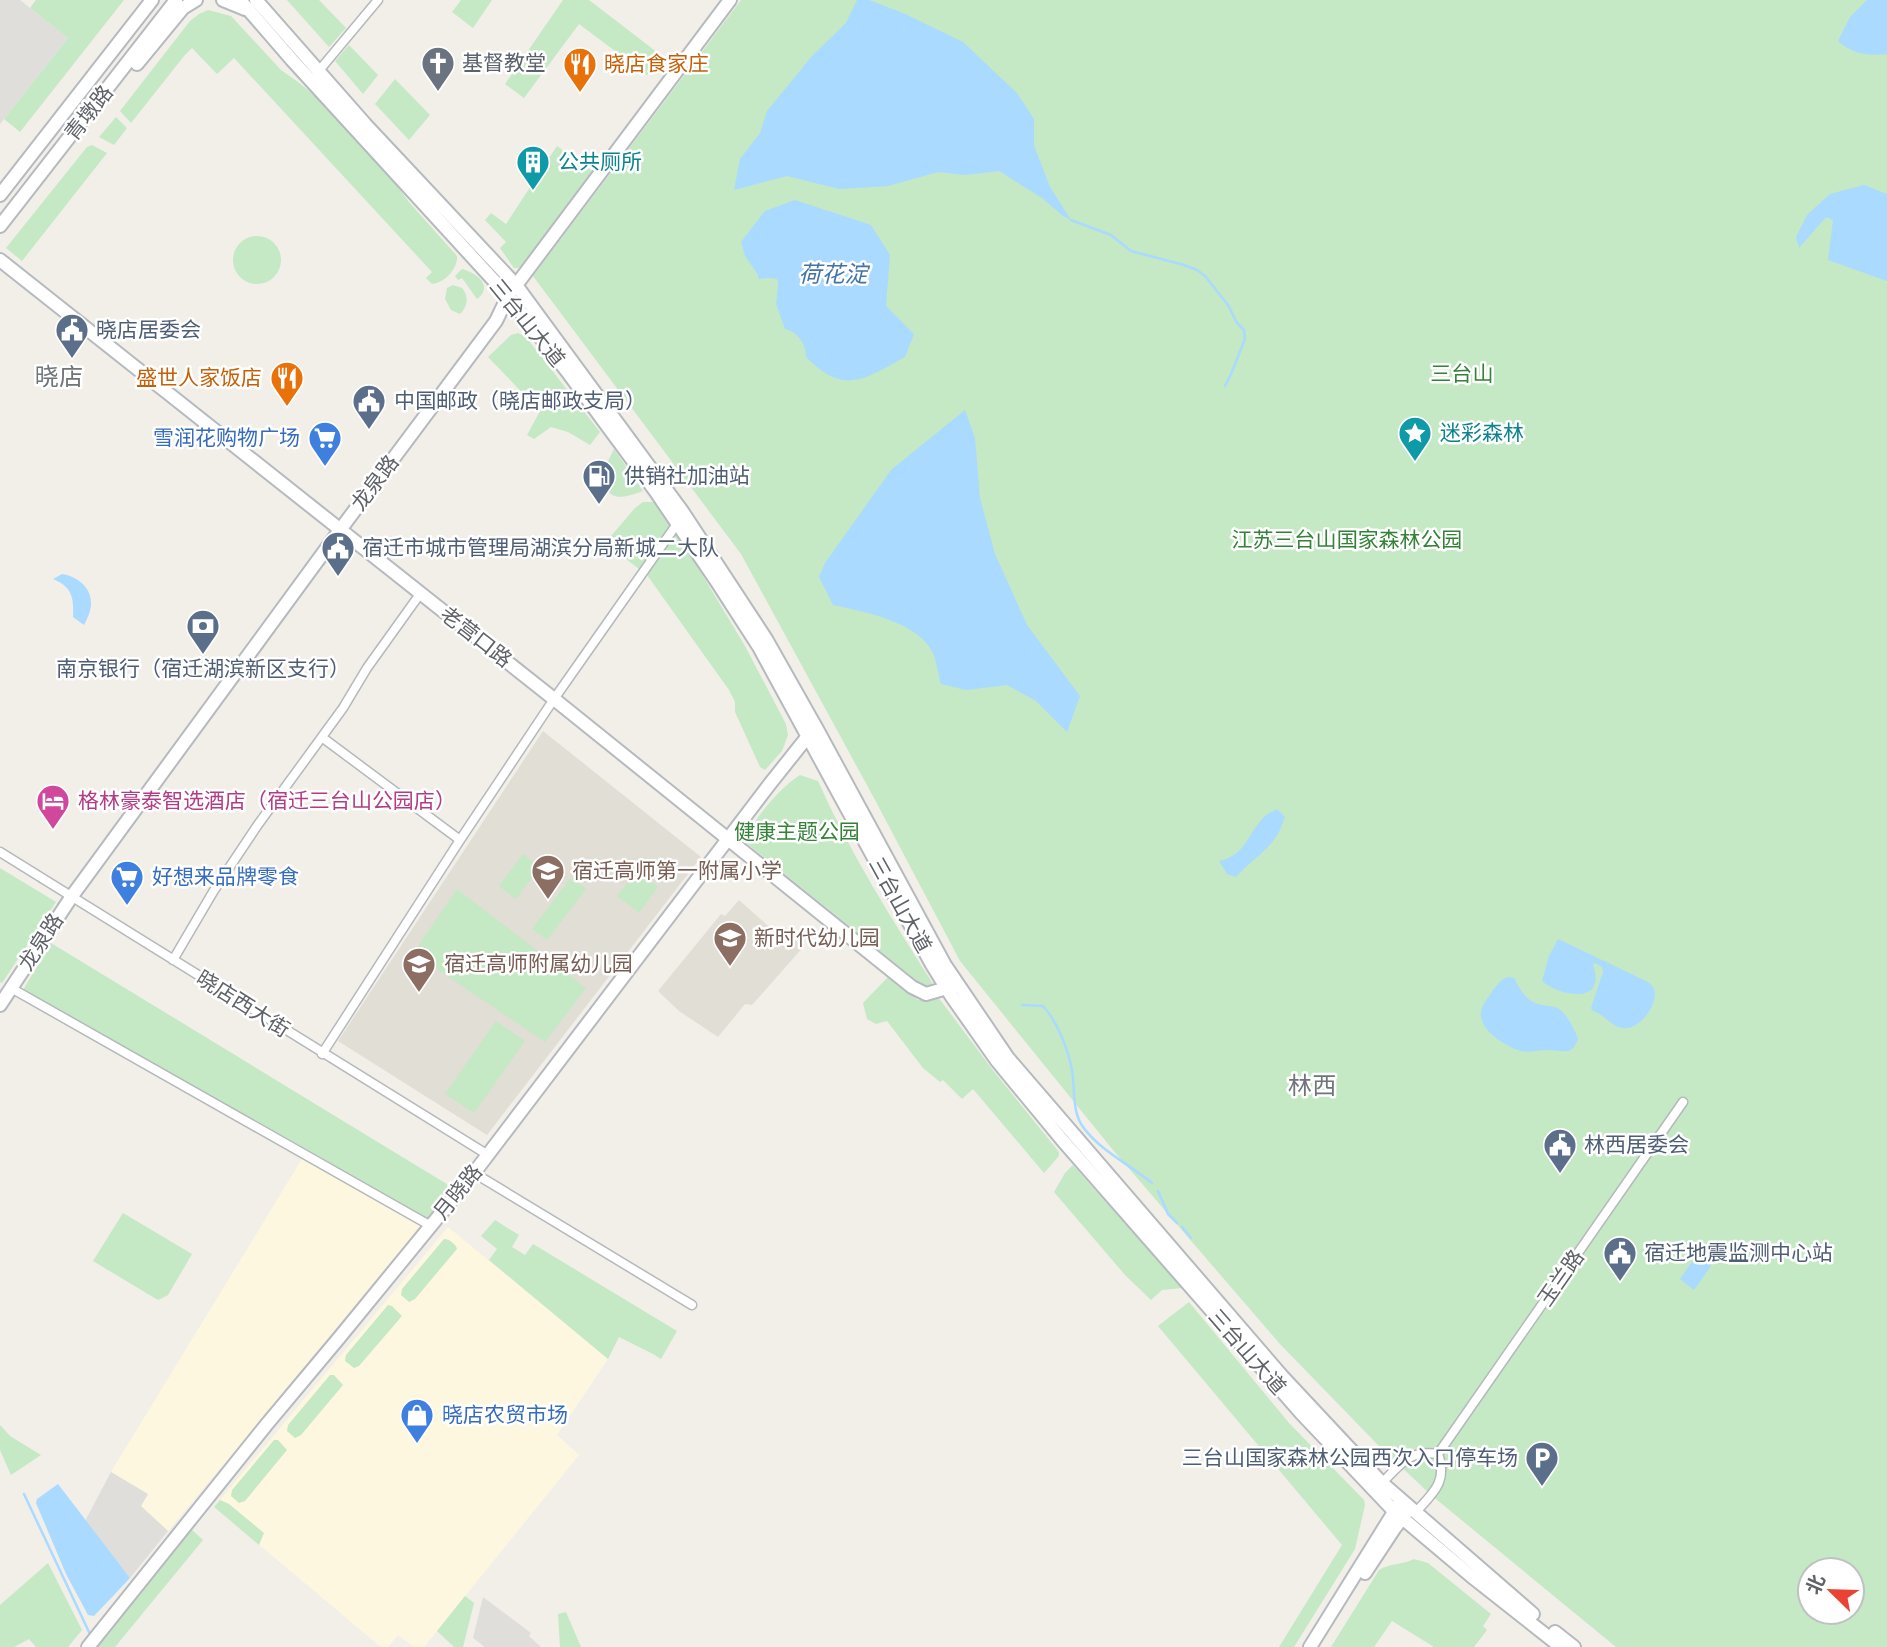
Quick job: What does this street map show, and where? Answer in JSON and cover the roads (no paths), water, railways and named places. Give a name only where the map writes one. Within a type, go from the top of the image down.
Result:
[{"type":"main road","name":"青墩路","points":[[0,226],[176,0]]},
{"type":"main road","points":[[79,125],[123,81],[183,8],[196,0]]},
{"type":"main road","points":[[223,0],[253,6]]},
{"type":"main road","name":"三台山大道","points":[[240,0],[253,6],[315,76],[366,125],[512,291],[682,511],[766,639],[813,734]]},
{"type":"main road","name":"龙泉路","points":[[0,1005],[72,896],[496,321],[512,291],[730,0]]},
{"type":"main road","name":"青墩路","points":[[0,195],[149,2]]},
{"type":"main road","name":"老营口路","points":[[0,260],[555,699],[912,987],[926,994],[951,985]]},
{"type":"main road","name":"三台山大道","points":[[512,291],[718,582],[813,734],[945,965],[951,985],[998,1061],[1063,1141],[1282,1393],[1471,1576],[1561,1647]]},
{"type":"main road","name":"月晓路","points":[[88,1647],[488,1155],[769,785],[813,734]]},
{"type":"main road","name":"三台山大道","points":[[951,985],[1008,1058],[1281,1375],[1405,1510],[1574,1647]]},
{"type":"main road","points":[[1310,1647],[1405,1510]]},
{"type":"main road","points":[[1318,1647],[1405,1510]]},
{"type":"street","points":[[315,76],[378,0]]},
{"type":"street","points":[[323,1054],[460,840],[677,524],[682,511]]},
{"type":"street","points":[[173,960],[257,826],[323,738],[367,668],[421,594]]},
{"type":"street","points":[[323,738],[460,840]]},
{"type":"street","name":"晓店西大街","points":[[0,852],[488,1155]]},
{"type":"street","points":[[11,988],[431,1226]]},
{"type":"street","name":"玉兰路","points":[[1438,1454],[1683,1102]]},
{"type":"street","points":[[474,1172],[692,1305]]},
{"type":"street","points":[[1382,1483],[1407,1457],[1438,1454],[1443,1468],[1436,1489],[1405,1510]]},
{"type":"water","points":[[857,0],[869,0],[903,13],[963,42],[1017,93],[1034,119],[1034,145],[1050,187],[1071,220],[999,171],[965,175],[938,172],[888,186],[839,189],[787,176],[734,190],[740,159],[760,133],[767,111],[812,56],[846,23]]},
{"type":"water","points":[[1867,0],[1887,0],[1887,54],[1861,53],[1838,41],[1850,17]]},
{"type":"water","points":[[1864,185],[1887,194],[1887,281],[1828,260],[1833,220],[1826,217],[1799,248],[1796,237],[1807,215],[1830,194]]},
{"type":"water","name":"荷花淀","points":[[795,200],[871,225],[890,255],[886,306],[914,334],[905,357],[866,377],[843,380],[832,377],[806,357],[800,339],[785,329],[776,304],[777,279],[759,279],[745,256],[741,242],[765,211]]},
{"type":"water","points":[[965,410],[975,438],[980,498],[995,554],[1027,625],[1080,696],[1067,732],[1036,701],[1007,685],[966,690],[941,684],[933,653],[915,633],[889,620],[833,605],[819,577],[825,563],[891,470]]},
{"type":"water","points":[[62,574],[78,580],[89,592],[91,607],[84,625],[73,617],[72,598],[68,589],[53,579]]},
{"type":"water","points":[[1277,809],[1285,817],[1272,843],[1236,877],[1227,874],[1219,861],[1240,850],[1264,817]]},
{"type":"water","points":[[1558,939],[1650,984],[1654,989],[1654,1000],[1643,1019],[1633,1027],[1622,1028],[1593,1011],[1591,1008],[1603,972],[1602,967],[1595,963],[1594,987],[1588,992],[1570,994],[1542,981],[1549,956]]},
{"type":"water","points":[[1508,977],[1514,978],[1528,999],[1557,1008],[1565,1015],[1578,1038],[1573,1048],[1567,1051],[1521,1051],[1490,1033],[1482,1022],[1482,1008],[1497,985]]},
{"type":"water","points":[[1696,1256],[1711,1266],[1694,1290],[1680,1279]]},
{"type":"water","points":[[58,1484],[130,1578],[94,1616],[88,1615],[66,1574],[36,1503],[37,1499]]},
{"type":"waterway","points":[[1071,220],[1111,235],[1131,251],[1184,265],[1205,276],[1244,330],[1245,339],[1225,386]]},
{"type":"waterway","points":[[1022,1005],[1043,1006],[1057,1027],[1070,1062],[1075,1104],[1081,1124],[1096,1142],[1152,1183]]},
{"type":"waterway","points":[[1158,1191],[1168,1214],[1177,1223]]},
{"type":"waterway","points":[[1182,1227],[1191,1238]]},
{"type":"waterway","points":[[24,1494],[89,1632]]},
{"type":"place","name":"基督教堂","points":[[438,93]]},
{"type":"place","name":"晓店食家庄","points":[[580,94]]},
{"type":"place","name":"公共厕所","points":[[533,192]]},
{"type":"place","name":"晓店居委会","points":[[72,360]]},
{"type":"place","name":"盛世人家饭店","points":[[287,408]]},
{"type":"place","name":"中国邮政（晓店邮政支局）","points":[[369,431]]},
{"type":"place","name":"迷彩森林","points":[[1415,463]]},
{"type":"place","name":"雪润花购物广场","points":[[325,468]]},
{"type":"place","name":"供销社加油站","points":[[599,506]]},
{"type":"place","name":"宿迁市城市管理局湖滨分局新城二大队","points":[[338,578]]},
{"type":"place","name":"南京银行（宿迁湖滨新区支行）","points":[[203,656]]},
{"type":"place","name":"格林豪泰智选酒店（宿迁三台山公园店）","points":[[53,831]]},
{"type":"place","name":"宿迁高师第一附属小学","points":[[548,901]]},
{"type":"place","name":"好想来品牌零食","points":[[127,907]]},
{"type":"place","name":"新时代幼儿园","points":[[730,968]]},
{"type":"place","name":"宿迁高师附属幼儿园","points":[[419,994]]},
{"type":"place","name":"林西居委会","points":[[1560,1175]]},
{"type":"place","name":"宿迁地震监测中心站","points":[[1620,1283]]},
{"type":"place","name":"晓店农贸市场","points":[[417,1445]]},
{"type":"place","name":"三台山国家森林公园西次入口停车场","points":[[1542,1488]]},
{"type":"district","name":"晓店","points":[[59,377]]},
{"type":"district","name":"林西","points":[[1312,1086]]},
{"type":"park label","name":"三台山","points":[[1462,374]]},
{"type":"park label","name":"江苏三台山国家森林公园","points":[[1347,540]]},
{"type":"park label","name":"健康主题公园","points":[[797,832]]}]
